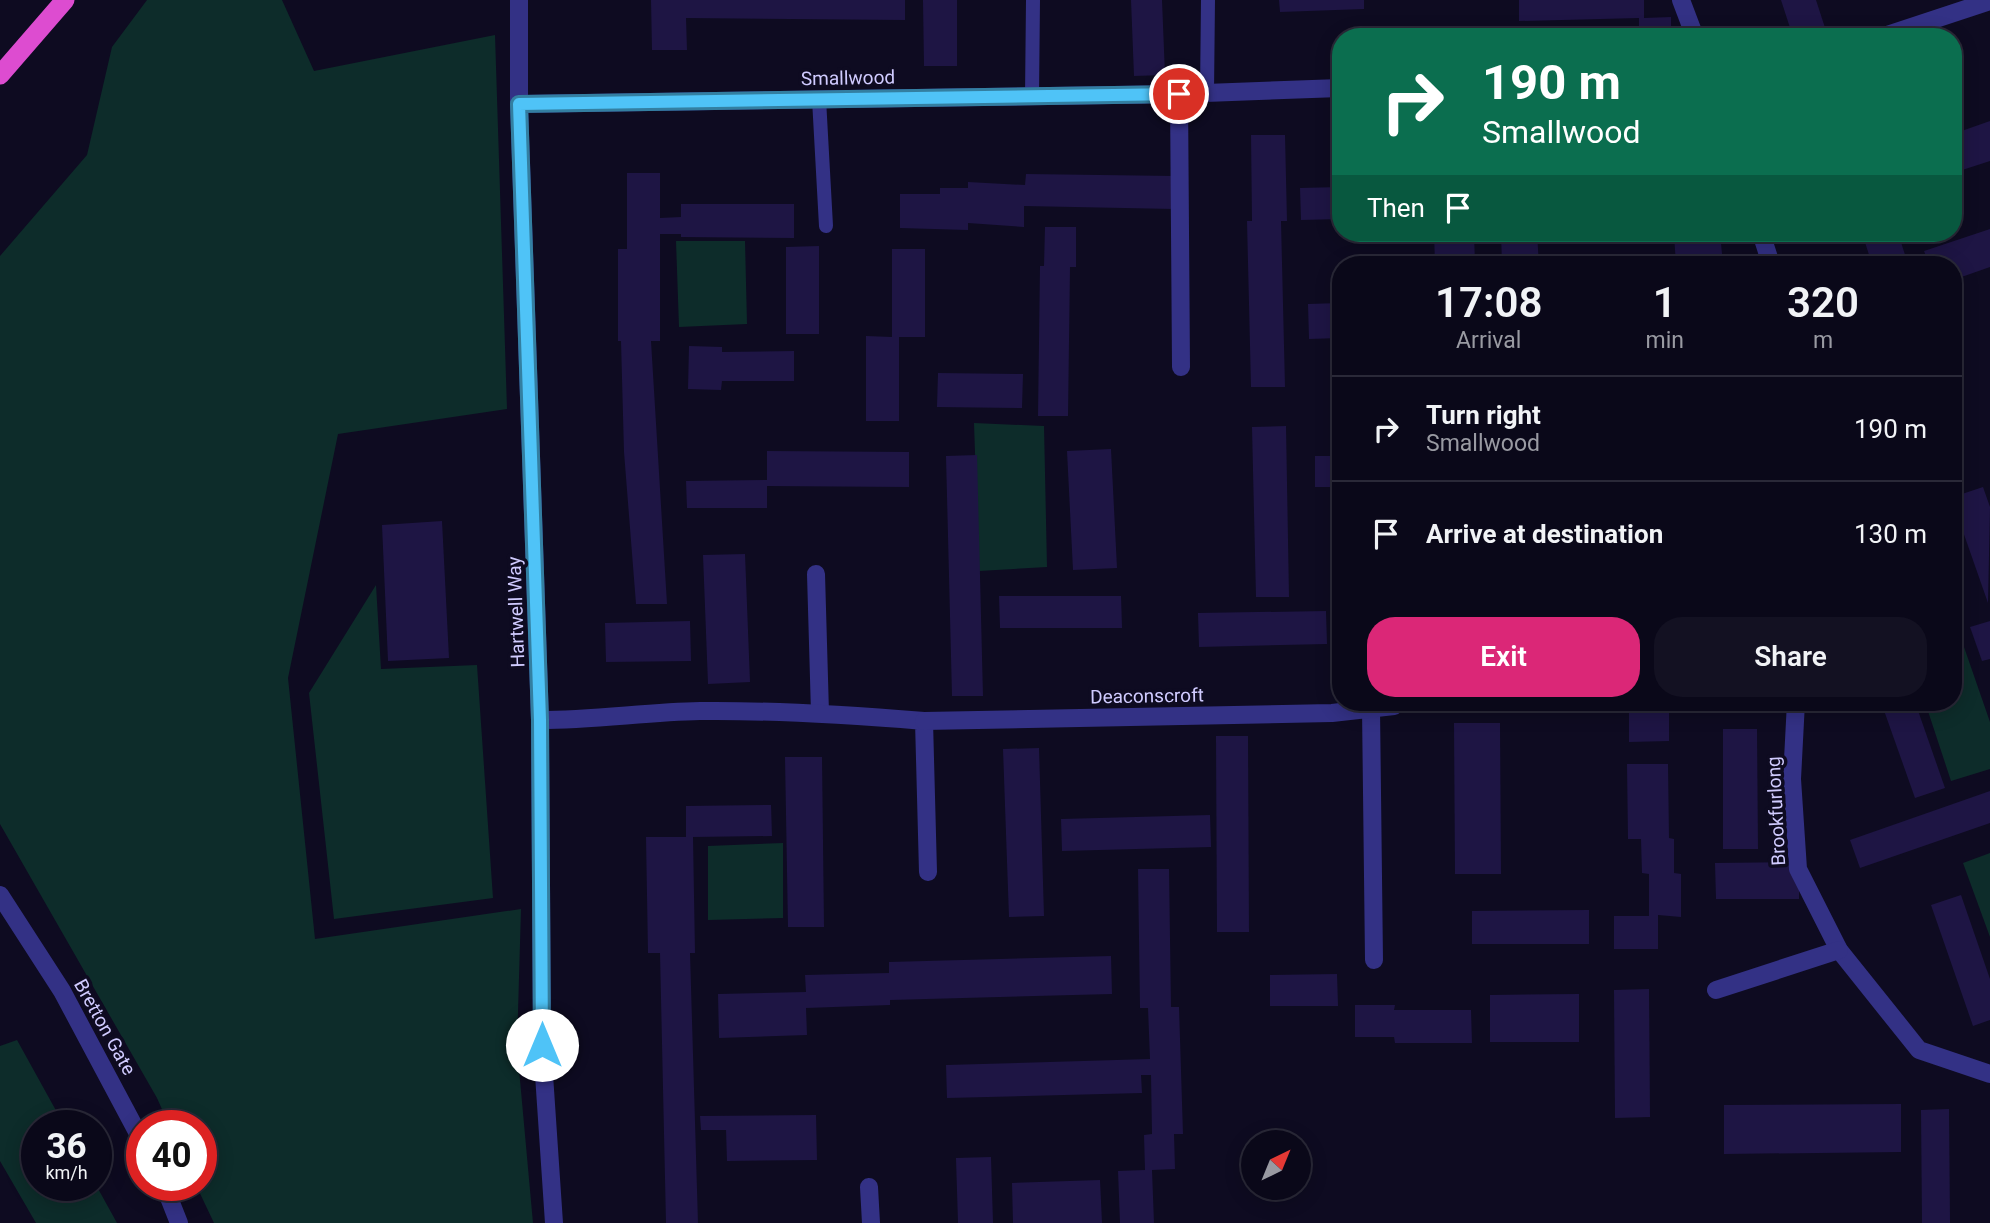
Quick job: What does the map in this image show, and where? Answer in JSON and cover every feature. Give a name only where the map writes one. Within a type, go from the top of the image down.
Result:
[{"type":"highway","points":[[0,75],[65,0]]},
{"type":"street","name":"Hartwell Way","points":[[519,0],[519,104],[540,720],[542,1045],[554,1223]]},
{"type":"street","points":[[1681,0],[1692,28]]},
{"type":"street","points":[[1908,28],[1990,1]]},
{"type":"street","name":"Smallwood","points":[[519,104],[1179,94],[1332,88]]},
{"type":"street","points":[[1179,94],[1181,366]]},
{"type":"street","points":[[816,574],[820,713]]},
{"type":"street","name":"Deaconscroft","points":[[540,720],[593,720],[697,711],[820,713],[924,721],[1348,711]]},
{"type":"street","points":[[1371,711],[1374,960]]},
{"type":"street","name":"Brookfurlong","points":[[1796,711],[1792,779],[1798,869],[1839,950],[1919,1050],[1990,1074]]},
{"type":"street","points":[[924,721],[928,872]]},
{"type":"street","name":"Bretton Gate","points":[[0,895],[62,991],[126,1111]]},
{"type":"street","name":"Bretton Gate","points":[[0,911],[26,937]]},
{"type":"street","points":[[1716,990],[1839,950]]},
{"type":"street","points":[[869,1187],[871,1223]]},
{"type":"street","points":[[171,1201],[180,1223]]},
{"type":"lane","points":[[1032,96],[1033,0]]},
{"type":"lane","points":[[1207,93],[1208,0]]},
{"type":"lane","points":[[819,99],[826,226]]},
{"type":"green space","points":[[147,0],[282,0],[314,71],[495,35],[507,409],[338,434],[288,678],[315,939],[521,909],[517,1047],[533,1223],[214,1223],[204,1201],[217,1201],[217,1110],[162,1110],[0,824],[0,256],[87,155],[112,47]]},
{"type":"green space","points":[[676,241],[745,241],[747,324],[679,327]]},
{"type":"green space","points":[[974,423],[1044,426],[1047,567],[979,571]]},
{"type":"green space","points":[[376,585],[381,669],[477,665],[493,898],[334,919],[309,693]]},
{"type":"green space","points":[[1964,647],[1990,722],[1990,769],[1951,781],[1928,711],[1962,711]]},
{"type":"green space","points":[[783,843],[783,918],[708,920],[708,846]]},
{"type":"green space","points":[[1990,853],[1990,937],[1963,863]]},
{"type":"green space","points":[[17,1040],[56,1110],[21,1110],[21,1197],[0,1161],[0,1046]]},
{"type":"green space","points":[[23,1201],[105,1201],[117,1223],[36,1223]]},
{"type":"building","points":[[651,0],[905,0],[905,20],[686,18],[687,50],[652,50]]},
{"type":"building","points":[[923,0],[957,0],[957,66],[924,66]]},
{"type":"building","points":[[1131,0],[1162,0],[1165,75],[1134,76]]},
{"type":"building","points":[[1279,0],[1364,0],[1364,9],[1280,12]]},
{"type":"building","points":[[1519,0],[1644,0],[1644,18],[1671,17],[1671,28],[1639,28],[1639,18],[1519,21]]},
{"type":"building","points":[[1781,0],[1816,0],[1825,28],[1790,28]]},
{"type":"building","points":[[1990,121],[1990,161],[1962,170],[1962,131]]},
{"type":"building","points":[[1251,135],[1285,135],[1287,221],[1281,221],[1285,387],[1251,387],[1247,221],[1252,221]]},
{"type":"building","points":[[627,173],[660,173],[660,218],[681,217],[681,204],[794,204],[794,238],[681,237],[681,234],[660,234],[660,341],[651,341],[667,604],[636,604],[624,452],[621,341],[618,341],[618,249],[627,249]]},
{"type":"building","points":[[1026,174],[1175,176],[1174,209],[1024,206],[1024,227],[968,223],[968,230],[900,228],[900,194],[940,194],[940,188],[968,188],[968,182],[1025,185]]},
{"type":"building","points":[[1332,187],[1332,219],[1301,220],[1300,188]]},
{"type":"building","points":[[1045,227],[1076,227],[1076,267],[1070,267],[1068,416],[1038,416],[1040,266],[1044,266]]},
{"type":"building","points":[[1990,229],[1990,267],[1962,277],[1962,256],[1926,256],[1924,251],[1951,242],[1962,242],[1962,238]]},
{"type":"building","points":[[1434,242],[1474,242],[1475,256],[1435,256]]},
{"type":"building","points":[[1501,242],[1538,242],[1538,256],[1502,256]]},
{"type":"building","points":[[1674,242],[1721,242],[1722,256],[1675,256]]},
{"type":"building","points":[[1865,242],[1901,242],[1905,256],[1869,256]]},
{"type":"building","points":[[819,246],[819,334],[786,334],[786,247]]},
{"type":"building","points":[[892,249],[925,249],[925,337],[899,337],[899,421],[866,421],[866,336],[892,337]]},
{"type":"building","points":[[1332,303],[1332,338],[1309,339],[1308,304]]},
{"type":"building","points":[[689,346],[722,347],[722,352],[794,351],[794,381],[722,381],[721,390],[688,389]]},
{"type":"building","points":[[938,373],[1023,374],[1022,408],[937,407]]},
{"type":"building","points":[[1286,426],[1289,597],[1256,597],[1252,427]]},
{"type":"building","points":[[1111,449],[1117,568],[1073,570],[1067,451]]},
{"type":"building","points":[[767,451],[909,452],[909,487],[767,486],[767,508],[687,508],[686,481],[767,480]]},
{"type":"building","points":[[977,455],[983,696],[952,696],[946,456]]},
{"type":"building","points":[[1315,456],[1332,456],[1332,487],[1315,487]]},
{"type":"building","points":[[1983,487],[1990,507],[1988,603],[1962,529],[1962,494]]},
{"type":"building","points":[[442,521],[449,658],[388,661],[382,525]]},
{"type":"building","points":[[745,554],[750,682],[708,684],[703,555]]},
{"type":"building","points":[[999,596],[1121,596],[1122,628],[1000,628]]},
{"type":"building","points":[[1326,611],[1327,644],[1199,647],[1198,613]]},
{"type":"building","points":[[690,621],[691,661],[606,662],[605,623]]},
{"type":"building","points":[[1990,621],[1990,659],[1982,661],[1970,627]]},
{"type":"building","points":[[1629,711],[1669,711],[1669,741],[1629,742]]},
{"type":"building","points":[[1884,711],[1918,711],[1945,788],[1915,798]]},
{"type":"building","points":[[1454,723],[1500,723],[1501,874],[1455,874]]},
{"type":"building","points":[[1723,729],[1757,729],[1758,849],[1723,849]]},
{"type":"building","points":[[1216,736],[1248,736],[1249,932],[1217,932]]},
{"type":"building","points":[[1039,748],[1044,916],[1009,917],[1003,749]]},
{"type":"building","points":[[785,757],[822,757],[824,927],[788,927]]},
{"type":"building","points":[[1627,764],[1668,764],[1669,838],[1674,839],[1674,873],[1681,874],[1681,917],[1658,915],[1658,949],[1614,949],[1614,916],[1649,916],[1649,874],[1642,873],[1641,839],[1628,839]]},
{"type":"building","points":[[1990,791],[1990,823],[1860,868],[1850,840]]},
{"type":"building","points":[[771,805],[772,836],[693,837],[695,953],[690,953],[698,1223],[666,1223],[660,953],[648,953],[646,837],[686,837],[686,806]]},
{"type":"building","points":[[1210,815],[1211,847],[1062,851],[1061,819]]},
{"type":"building","points":[[1799,862],[1799,899],[1716,899],[1715,863]]},
{"type":"building","points":[[1138,869],[1169,869],[1171,1007],[1179,1007],[1183,1134],[1174,1134],[1175,1169],[1152,1170],[1154,1223],[1120,1223],[1118,1171],[1145,1170],[1144,1135],[1152,1134],[1151,1075],[1141,1075],[1142,1093],[947,1098],[946,1065],[1150,1059],[1148,1008],[1140,1008]]},
{"type":"building","points":[[1961,895],[1990,979],[1990,1020],[1973,1026],[1931,905]]},
{"type":"building","points":[[1589,910],[1589,944],[1472,944],[1472,911]]},
{"type":"building","points":[[1111,956],[1112,994],[890,1000],[890,1005],[806,1008],[807,1035],[719,1038],[718,994],[806,992],[805,975],[889,973],[889,962]]},
{"type":"building","points":[[1337,974],[1338,1006],[1270,1006],[1270,975]]},
{"type":"building","points":[[1649,989],[1650,1117],[1615,1118],[1614,990]]},
{"type":"building","points":[[1579,994],[1579,1042],[1490,1042],[1490,995]]},
{"type":"building","points":[[1355,1005],[1395,1005],[1394,1010],[1471,1010],[1472,1043],[1395,1043],[1394,1037],[1355,1037]]},
{"type":"building","points":[[1901,1104],[1901,1152],[1724,1154],[1724,1105]]},
{"type":"building","points":[[1949,1109],[1950,1223],[1922,1223],[1921,1110]]},
{"type":"building","points":[[816,1115],[817,1160],[727,1161],[726,1130],[701,1130],[700,1116]]},
{"type":"building","points":[[991,1157],[993,1223],[958,1223],[956,1158]]},
{"type":"building","points":[[1100,1180],[1102,1223],[1013,1223],[1012,1183]]},
{"type":"route","points":[[542,1045],[540,720],[519,104],[1179,94]]}]
